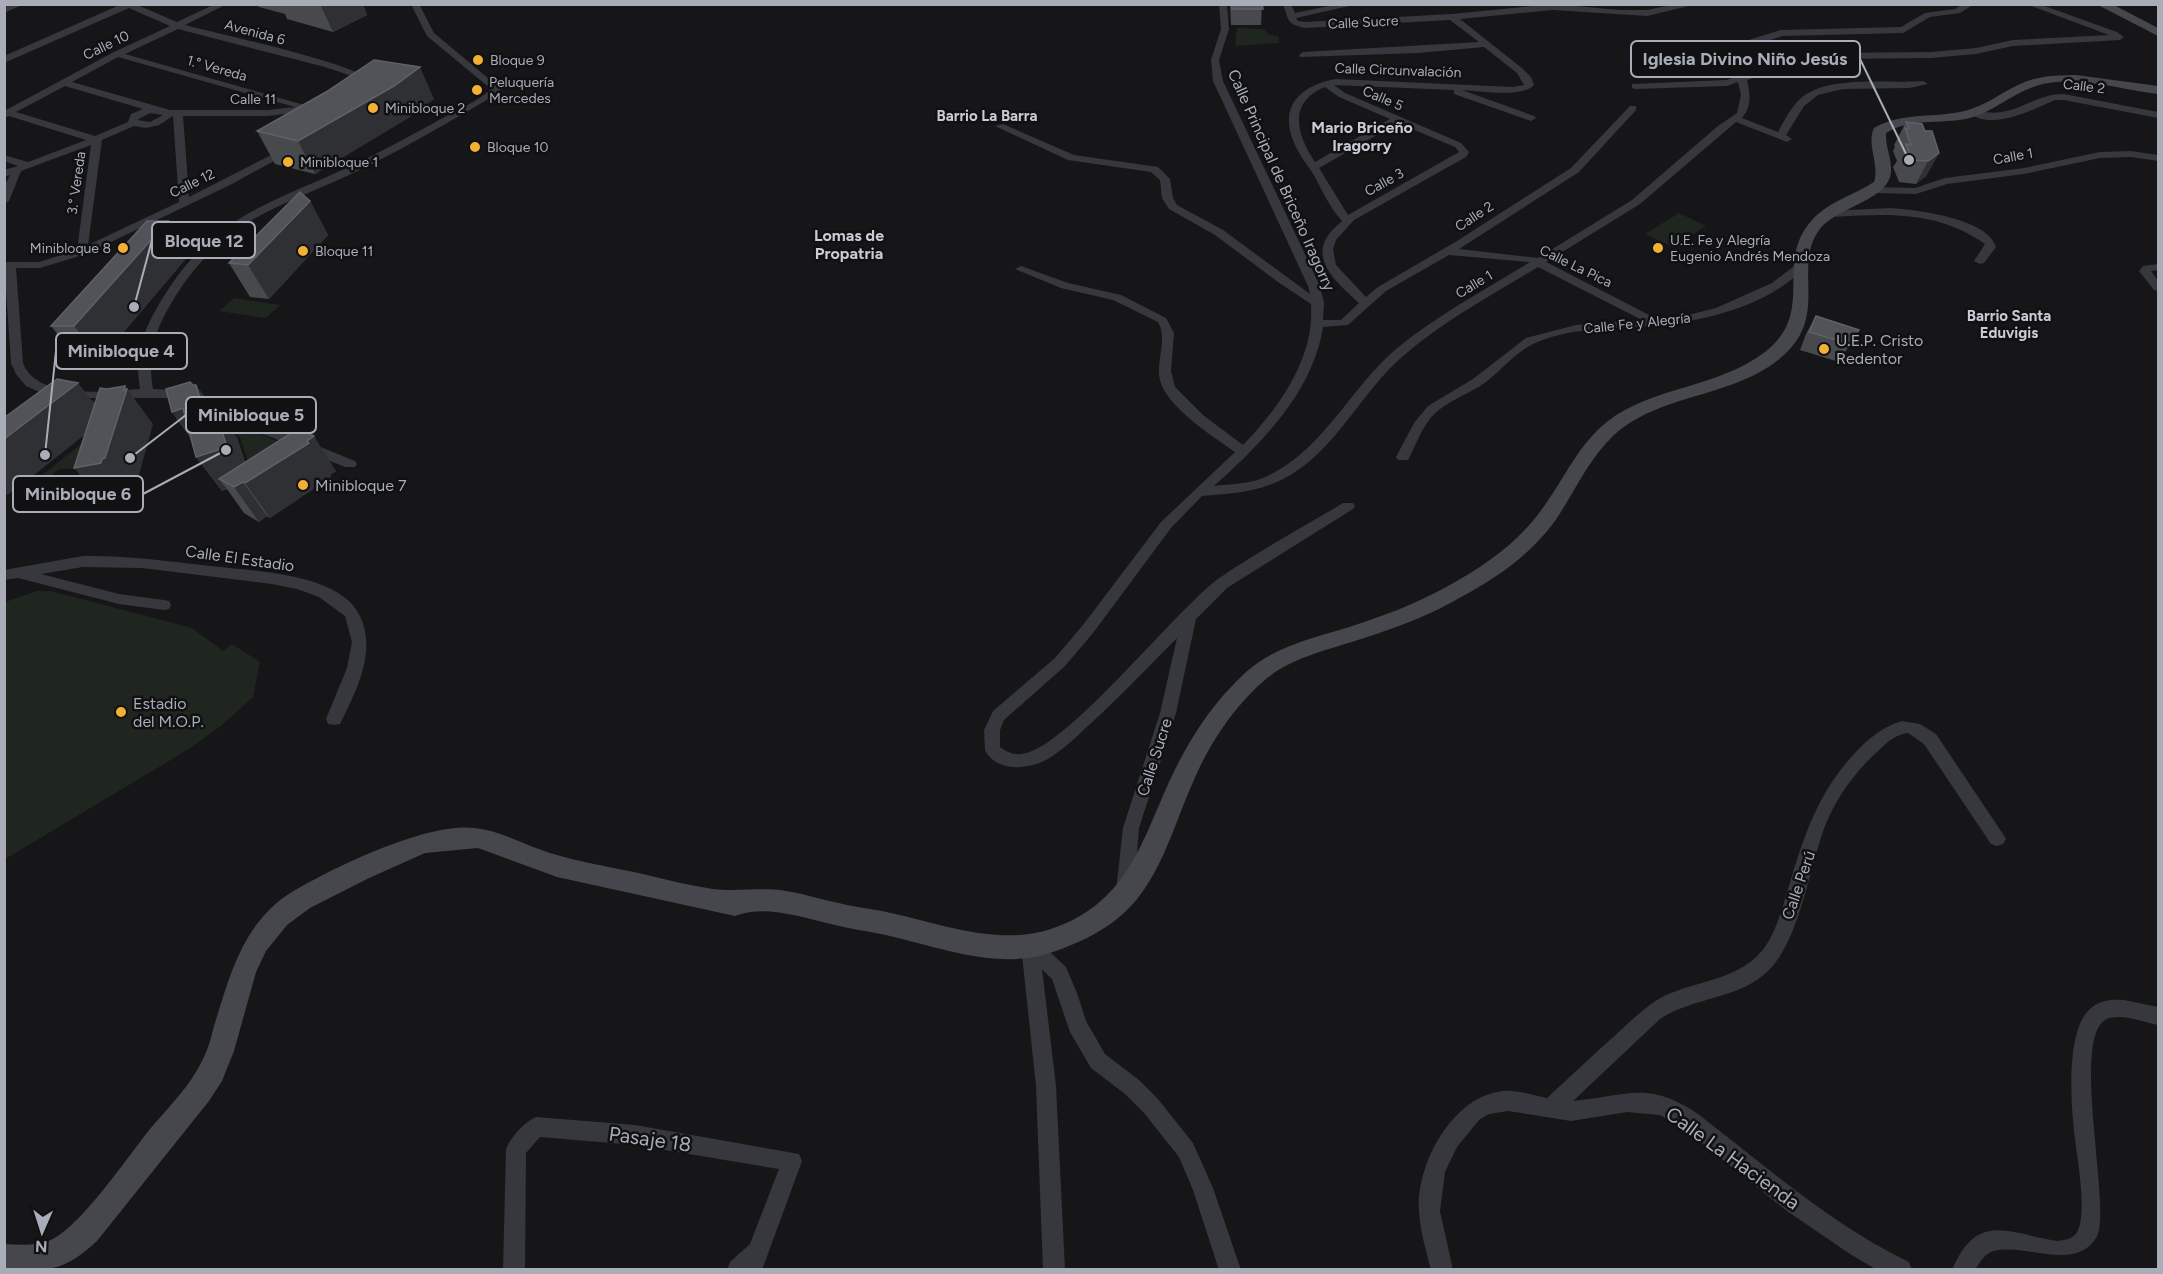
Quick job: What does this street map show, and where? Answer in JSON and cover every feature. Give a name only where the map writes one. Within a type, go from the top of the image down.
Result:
[{"type":"main road","points":[[2102,4],[2158,32]]},
{"type":"main road","points":[[4,1259],[24,1261],[51,1256],[68,1248],[87,1231],[199,1091],[212,1071],[220,1051],[244,970],[265,932],[278,916],[302,900],[358,871],[423,843],[454,838],[478,838],[556,866],[723,901],[772,915],[833,914],[872,920],[956,941],[1009,946],[1041,944],[1070,935],[1103,915],[1125,898],[1145,868],[1197,749],[1247,684],[1283,656],[1386,623],[1420,609],[1482,576],[1513,555],[1547,518],[1585,456],[1612,427],[1643,410],[1720,383],[1745,371],[1784,344],[1797,326],[1804,301],[1800,252],[1813,226],[1827,214],[1874,190],[1881,184],[1886,168],[1879,131],[1910,120],[1974,113],[2031,84],[2044,81],[2070,80],[2158,90]]},
{"type":"street","points":[[4,11],[20,4]]},
{"type":"street","name":"Calle 10","points":[[6,114],[63,81],[223,4]]},
{"type":"street","points":[[147,393],[142,363],[154,326],[175,285],[214,239],[266,206],[356,167],[496,89],[430,34],[415,4]]},
{"type":"street","name":"Calle Principal de Briceño Iragorry","points":[[1189,617],[1094,711],[1056,745],[1038,756],[1021,760],[1004,759],[993,750],[991,737],[993,725],[999,715],[1040,682],[1076,644],[1170,520],[1243,451],[1273,419],[1300,376],[1311,352],[1318,324],[1318,303],[1314,286],[1218,81],[1215,60],[1225,29],[1223,4]]},
{"type":"street","points":[[1287,4],[1292,16],[1354,4]]},
{"type":"street","points":[[1452,17],[1553,7],[1647,13],[1693,4]]},
{"type":"street","points":[[1686,61],[1781,33],[1903,30],[1928,15],[1957,10],[1970,4]]},
{"type":"street","points":[[1635,86],[1710,85],[1742,79],[1782,66],[1826,56],[1932,55],[1976,51],[2013,43],[2120,37],[2030,4]]},
{"type":"street","points":[[4,60],[129,5]]},
{"type":"street","name":"Avenida 6","points":[[129,5],[178,26],[358,75],[368,80],[366,93]]},
{"type":"street","name":"Calle Sucre","points":[[1292,16],[1294,23],[1305,25],[1452,17]]},
{"type":"street","name":"Calle Circunvalación","points":[[1347,220],[1335,206],[1296,135],[1295,111],[1303,94],[1326,83],[1352,82],[1513,90],[1527,87],[1529,82],[1526,77],[1452,17]]},
{"type":"street","points":[[1303,55],[1425,51],[1487,44]]},
{"type":"street","name":"1.° Vereda","points":[[117,54],[309,108]]},
{"type":"street","name":"Calle 1","points":[[1200,492],[1266,482],[1287,472],[1309,457],[1376,376],[1405,346],[1636,202],[1741,114],[1746,95],[1742,79]]},
{"type":"street","points":[[63,81],[154,109]]},
{"type":"street","name":"Calle 5","points":[[1326,83],[1342,94],[1464,149]]},
{"type":"street","points":[[1735,118],[1784,137],[1798,106],[1818,92],[1839,86],[1889,87],[1923,84]]},
{"type":"street","points":[[1440,87],[1531,118]]},
{"type":"street","name":"Calle 2","points":[[1974,113],[1986,119],[1998,117],[2054,98],[2064,97],[2158,115]]},
{"type":"street","name":"Calle 11","points":[[133,123],[134,116],[154,109],[173,113],[268,113],[320,105]]},
{"type":"street","name":"Calle 2","points":[[1318,324],[1344,323],[1382,289],[1575,170],[1633,108]]},
{"type":"street","points":[[173,113],[184,203]]},
{"type":"street","name":"Calle 11","points":[[4,174],[97,140],[133,123],[146,125],[158,122],[173,113]]},
{"type":"street","name":"3.° Vereda","points":[[6,114],[97,140],[82,252]]},
{"type":"street","points":[[1313,167],[1398,119]]},
{"type":"street","points":[[1000,126],[1072,158],[1110,165],[1154,169],[1167,180],[1168,198],[1173,207],[1223,236],[1283,282],[1318,303]]},
{"type":"street","name":"Calle 12","points":[[7,266],[40,265],[82,252],[273,159],[301,142]]},
{"type":"street","name":"Calle 3","points":[[1347,220],[1462,155],[1464,149]]},
{"type":"street","name":"Calle 1","points":[[1874,190],[1916,191],[1946,181],[2024,171],[2100,155],[2130,154],[2158,158]]},
{"type":"street","points":[[4,158],[29,166]]},
{"type":"street","points":[[4,201],[17,170]]},
{"type":"street","points":[[1827,214],[1900,212],[1941,218],[1972,230],[1990,243],[1991,247],[1980,261]]},
{"type":"street","points":[[1347,220],[1330,239],[1328,257],[1336,275],[1366,303]]},
{"type":"street","name":"Calle La Pica","points":[[1445,251],[1538,261],[1653,321]]},
{"type":"street","points":[[7,266],[15,354],[20,371],[29,381],[51,392],[166,393],[191,399],[350,464]]},
{"type":"street","name":"Calle Fe y Alegría","points":[[1403,457],[1426,414],[1437,405],[1475,384],[1494,370],[1512,351],[1526,342],[1540,336],[1595,327],[1692,318],[1736,304],[1784,284],[1801,266]]},
{"type":"street","points":[[2158,267],[2147,268],[2145,271],[2158,288]]},
{"type":"street","points":[[1021,269],[1065,286],[1117,297],[1162,320],[1167,326],[1169,335],[1165,366],[1167,385],[1189,411],[1243,451]]},
{"type":"street","points":[[1189,617],[1222,584],[1348,506]]},
{"type":"street","name":"Calle El Estadio","points":[[12,575],[74,562],[143,563],[261,578],[319,590],[338,601],[352,613],[360,635],[357,663],[334,719]]},
{"type":"street","points":[[12,575],[119,599],[164,606]]},
{"type":"street","name":"Calle Sucre","points":[[1125,898],[1131,828],[1168,713],[1189,617]]},
{"type":"street","name":"Calle Perú","points":[[1550,1109],[1657,1010],[1755,971],[1771,953],[1795,902],[1817,827],[1834,793],[1860,757],[1895,727],[1908,727],[1921,732],[1930,739],[1998,839]]},
{"type":"street","points":[[1030,945],[1046,1086],[1054,1269]]},
{"type":"street","points":[[1030,945],[1059,973],[1068,993],[1077,1025],[1098,1061],[1144,1100],[1167,1124],[1186,1150],[1203,1188],[1230,1269]]},
{"type":"street","points":[[1963,1269],[1979,1247],[1993,1241],[2008,1240],[2046,1250],[2068,1252],[2085,1241],[2092,1216],[2083,1124],[2085,1032],[2093,1017],[2102,1010],[2119,1008],[2158,1016]]},
{"type":"street","name":"Calle La Hacienda","points":[[1442,1269],[1429,1204],[1432,1176],[1462,1122],[1482,1106],[1498,1101],[1521,1101],[1550,1109],[1572,1111],[1621,1102],[1640,1101],[1662,1105],[1688,1121],[1829,1227],[1882,1261],[1901,1269]]},
{"type":"street","name":"Pasaje 18","points":[[514,1269],[516,1149],[536,1127],[635,1135],[792,1161],[754,1260]]},
{"type":"street","points":[[738,1269],[754,1260]]},
{"type":"shaded area","points":[[1237,28],[1264,29],[1268,34],[1278,36],[1279,43],[1235,46]]},
{"type":"shaded area","points":[[1679,213],[1706,226],[1673,247],[1645,234]]},
{"type":"shaded area","points":[[234,298],[280,305],[266,318],[219,311]]},
{"type":"shaded area","points":[[71,399],[123,403],[103,467],[59,469],[21,501],[12,499],[104,426]]},
{"type":"shaded area","points":[[224,417],[315,459],[256,487],[240,437],[229,431]]},
{"type":"shaded area","name":"Estadio del M.O.P.","points":[[37,591],[51,591],[192,628],[223,651],[232,644],[260,662],[253,697],[221,726],[189,749],[5,859],[5,602]]},
{"type":"building","points":[[1232,4],[1262,4],[1263,9],[1232,9]]},
{"type":"building","points":[[374,60],[420,67],[394,86],[298,141],[257,131],[326,92]]},
{"type":"building","points":[[1906,122],[1922,124],[1925,131],[1932,131],[1939,153],[1928,161],[1912,160],[1906,144],[1911,145],[1905,128],[1909,129]]},
{"type":"building","points":[[300,192],[310,201],[248,265],[229,263]]},
{"type":"building","points":[[147,221],[168,221],[74,326],[51,326]]},
{"type":"building","points":[[1816,316],[1859,330],[1850,344],[1809,332]]},
{"type":"building","points":[[57,379],[78,383],[4,439],[4,418]]},
{"type":"building","points":[[190,382],[196,385],[201,402],[208,400],[209,405],[213,404],[227,447],[196,457],[183,408],[172,412],[166,389]]},
{"type":"building","points":[[125,386],[124,390],[127,389],[105,458],[101,463],[74,468],[100,388]]},
{"type":"building","points":[[299,428],[314,436],[307,441],[309,443],[245,483],[234,487],[219,479]]},
{"type":"place","name":"Bloque 9","points":[[478,60]]},
{"type":"place","name":"Peluquería Mercedes","points":[[477,90]]},
{"type":"place","name":"Minibloque 2","points":[[373,108]]},
{"type":"place","name":"Bloque 10","points":[[475,147]]},
{"type":"place","name":"Iglesia Divino Niño Jesús","points":[[1909,160]]},
{"type":"place","name":"Minibloque 1","points":[[288,162]]},
{"type":"place","name":"Minibloque 8","points":[[123,248]]},
{"type":"place","name":"U.E. Fe y Alegría Eugenio Andrés Mendoza","points":[[1658,248]]},
{"type":"place","name":"Bloque 11","points":[[303,251]]},
{"type":"place","name":"Bloque 12","points":[[134,307]]},
{"type":"place","name":"U.E.P. Cristo Redentor","points":[[1824,349]]},
{"type":"place","name":"Minibloque 6","points":[[226,450]]},
{"type":"place","name":"Minibloque 4","points":[[45,455]]},
{"type":"place","name":"Minibloque 5","points":[[130,458]]},
{"type":"place","name":"Minibloque 7","points":[[303,485]]},
{"type":"place","name":"Estadio del M.O.P.","points":[[121,712]]},
{"type":"district","name":"Barrio La Barra","points":[[987,116]]},
{"type":"district","name":"Mario Briceño Iragorry","points":[[1362,136]]},
{"type":"district","name":"Lomas de Propatria","points":[[849,244]]},
{"type":"district","name":"Barrio Santa Eduvigis","points":[[2009,324]]}]
